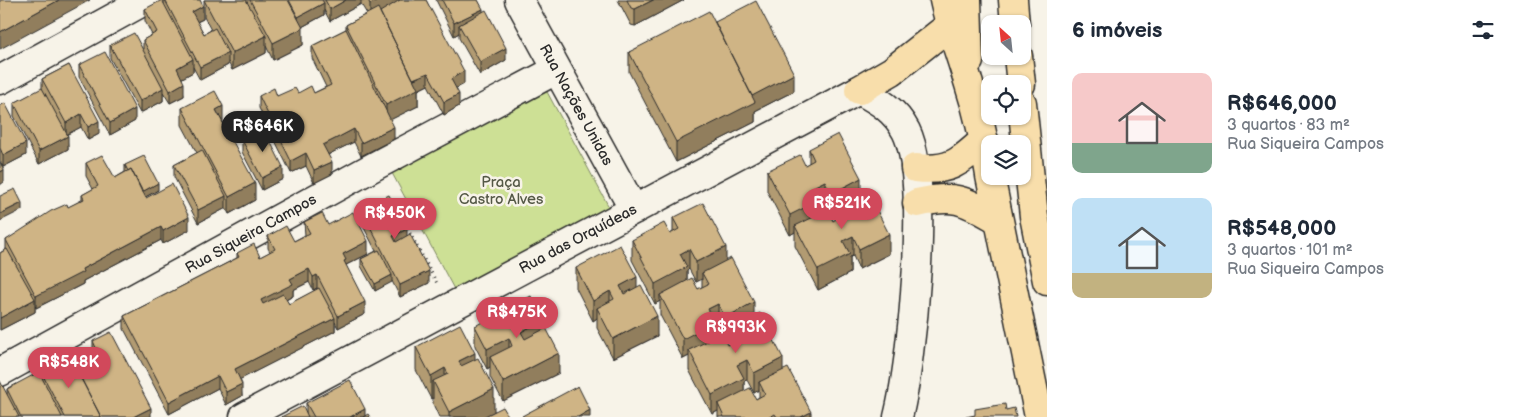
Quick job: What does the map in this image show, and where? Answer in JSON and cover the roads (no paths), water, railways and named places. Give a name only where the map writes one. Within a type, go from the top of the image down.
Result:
[{"type":"main road","points":[[944,0],[983,135]]},
{"type":"main road","points":[[967,0],[969,20],[968,81]]},
{"type":"main road","points":[[1012,0],[1014,15]]},
{"type":"main road","points":[[859,90],[892,71],[950,26]]},
{"type":"main road","points":[[1024,125],[1034,216],[1047,281]]},
{"type":"main road","points":[[915,168],[935,170],[950,167],[962,160],[981,143]]},
{"type":"main road","points":[[992,185],[1039,417]]},
{"type":"main road","points":[[917,204],[937,199],[953,198],[966,201],[998,219]]},
{"type":"street","points":[[0,80],[146,0]]},
{"type":"street","name":"Rua Nações Unidas","points":[[518,0],[634,210]]},
{"type":"street","name":"Rua Siqueira Campos","points":[[0,372],[364,172],[556,70]]},
{"type":"street","points":[[859,90],[896,114],[907,133],[915,168],[917,243],[908,361],[898,417]]},
{"type":"street","name":"Rua das Orquídeas","points":[[244,417],[859,90]]},
{"type":"park label","name":"Praça Castro Alves","points":[[501,190]]}]
